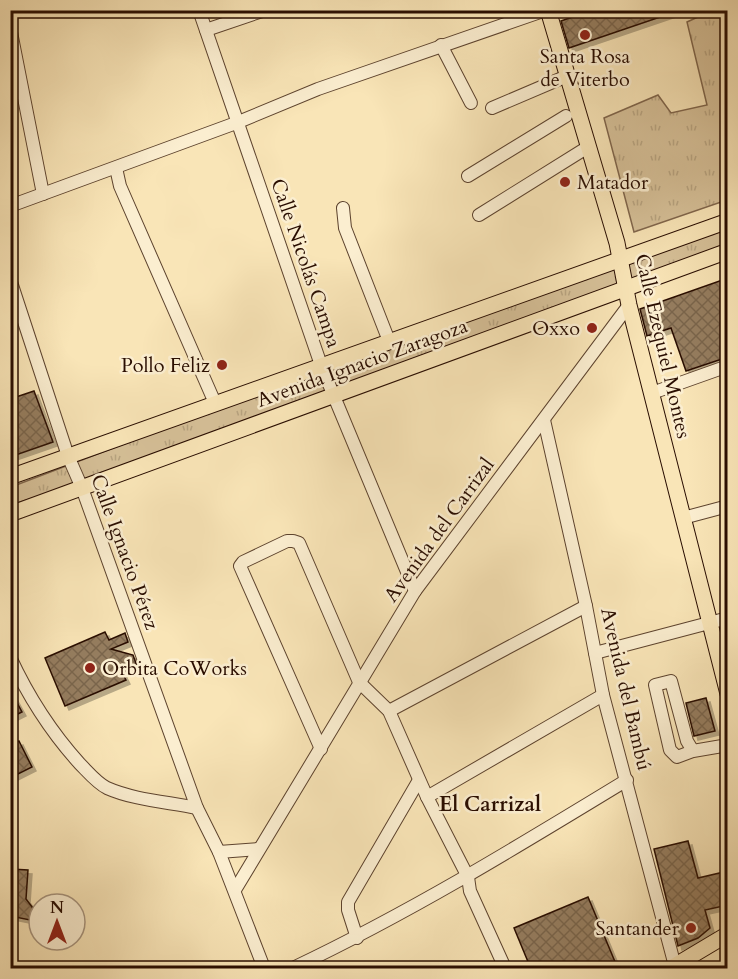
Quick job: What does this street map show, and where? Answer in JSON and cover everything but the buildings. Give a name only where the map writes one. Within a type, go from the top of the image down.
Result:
[{"type":"main road","name":"Calle Ezequiel Montes","points":[[547,10],[620,258],[629,305],[728,694]]},
{"type":"main road","name":"Avenida Ignacio Zaragoza","points":[[10,477],[728,221]]},
{"type":"main road","name":"Avenida Ignacio Zaragoza","points":[[10,514],[728,251]]},
{"type":"main road","points":[[673,967],[728,934]]},
{"type":"street","name":"Calle Nicolás Campa","points":[[199,10],[321,365],[415,591]]},
{"type":"street","points":[[206,30],[265,10]]},
{"type":"street","points":[[10,206],[237,123],[318,89],[547,10]]},
{"type":"street","points":[[10,27],[43,194]]},
{"type":"street","points":[[441,45],[471,103]]},
{"type":"street","points":[[492,108],[567,76]]},
{"type":"street","points":[[468,176],[566,116]]},
{"type":"street","points":[[479,215],[588,147]]},
{"type":"street","points":[[116,168],[120,186],[215,403]]},
{"type":"street","points":[[344,208],[345,228],[389,341]]},
{"type":"street","name":"Calle Ignacio Pérez","points":[[10,279],[68,456],[82,488],[197,808],[235,890],[264,969]]},
{"type":"street","name":"Avenida del Carrizal","points":[[235,890],[415,591],[629,305]]},
{"type":"street","points":[[652,393],[728,366]]},
{"type":"street","name":"Avenida del Bambú","points":[[544,420],[586,606],[603,695],[627,780],[673,967]]},
{"type":"street","points":[[683,518],[728,506]]},
{"type":"street","points":[[321,749],[241,573],[240,566],[243,562],[287,541],[299,543],[359,682],[389,711],[427,797],[468,877],[470,891],[505,969]]},
{"type":"street","points":[[389,711],[586,606]]},
{"type":"street","points":[[595,653],[728,618]]},
{"type":"street","points":[[10,657],[34,702],[60,742],[90,775],[106,788],[197,808]]},
{"type":"street","points":[[693,751],[687,741],[671,681],[655,685],[670,750],[677,756],[728,745]]},
{"type":"street","points":[[427,797],[603,695]]},
{"type":"street","points":[[357,938],[348,910],[348,902],[419,780]]},
{"type":"street","points":[[293,969],[357,938],[468,877],[627,780]]},
{"type":"street","points":[[219,852],[259,849]]},
{"type":"green space","points":[[698,11],[727,11],[727,200],[634,232],[604,118],[658,95],[671,113],[707,105],[687,22],[700,16]]},
{"type":"green space","points":[[727,229],[727,245],[67,487],[11,505],[11,487],[155,432]]},
{"type":"place","name":"Santa Rosa de Viterbo","points":[[585,35]]},
{"type":"place","name":"Matador","points":[[565,182]]},
{"type":"place","name":"Oxxo","points":[[592,328]]},
{"type":"place","name":"Pollo Feliz","points":[[222,365]]},
{"type":"place","name":"Orbita CoWorks","points":[[90,668]]},
{"type":"place","name":"Santander","points":[[691,928]]},
{"type":"district","name":"El Carrizal","points":[[490,804]]}]
